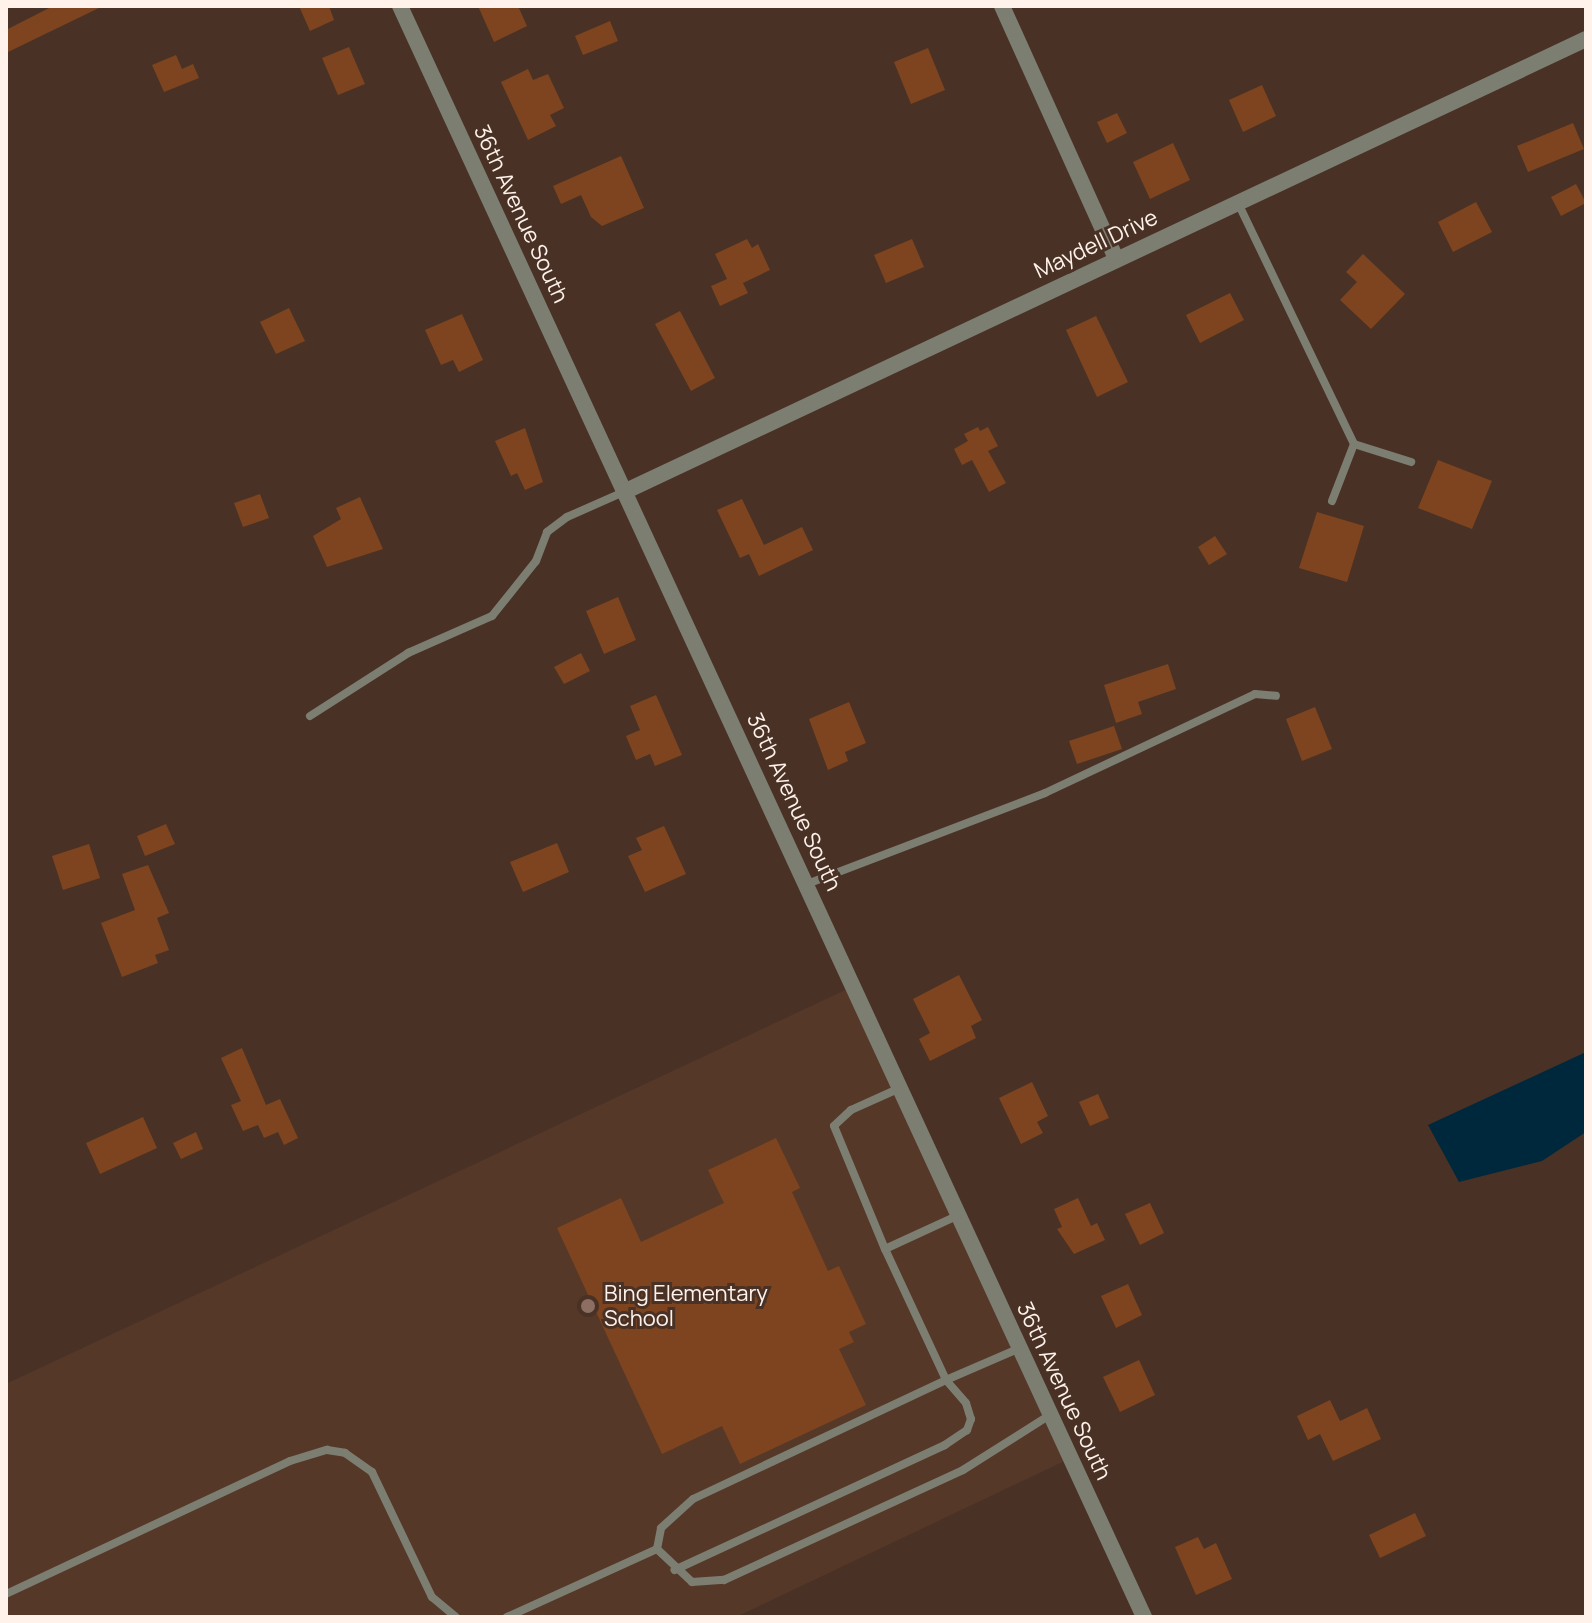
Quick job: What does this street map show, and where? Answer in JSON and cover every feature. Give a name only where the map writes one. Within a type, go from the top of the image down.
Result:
[{"type":"street","name":"36th Avenue South","points":[[400,6],[1144,1617]]},
{"type":"street","points":[[1002,6],[1116,259]]},
{"type":"street","name":"Maydell Drive","points":[[626,491],[1586,39]]},
{"type":"lane","points":[[1237,202],[1354,444],[1411,462]]},
{"type":"lane","points":[[1332,501],[1354,444]]},
{"type":"lane","points":[[310,716],[408,653],[492,616],[536,561],[547,532],[567,517],[626,491]]},
{"type":"lane","points":[[807,884],[1045,793],[1255,694],[1276,696]]},
{"type":"lane","points":[[675,1570],[945,1445],[967,1430],[971,1419],[966,1403],[946,1380],[885,1249],[834,1126],[851,1110],[901,1088]]},
{"type":"lane","points":[[885,1249],[959,1215]]},
{"type":"lane","points":[[507,1617],[657,1549],[666,1521],[693,1499],[1020,1348]]},
{"type":"lane","points":[[657,1549],[675,1570],[692,1582],[724,1580],[963,1470],[1051,1414]]},
{"type":"lane","points":[[6,1594],[290,1461],[327,1450],[345,1453],[372,1472],[432,1597],[456,1617]]},
{"type":"shaded area","name":"Bing Elementary School","points":[[856,985],[1073,1457],[736,1617],[6,1617],[6,1384]]},
{"type":"water","points":[[1586,1052],[1586,1132],[1542,1161],[1459,1182],[1428,1125]]},
{"type":"building","points":[[53,6],[103,6],[6,53],[6,30]]},
{"type":"building","points":[[299,6],[329,6],[334,20],[310,31]]},
{"type":"building","points":[[478,6],[518,6],[527,26],[494,42]]},
{"type":"building","points":[[610,21],[618,41],[583,55],[575,36]]},
{"type":"building","points":[[349,47],[365,84],[338,95],[322,58]]},
{"type":"building","points":[[928,48],[945,90],[911,104],[894,62]]},
{"type":"building","points":[[176,55],[182,69],[193,64],[199,78],[164,92],[152,65]]},
{"type":"building","points":[[528,69],[533,80],[548,74],[564,108],[550,115],[556,126],[528,140],[501,82]]},
{"type":"building","points":[[1262,85],[1276,116],[1243,132],[1229,100]]},
{"type":"building","points":[[1117,113],[1127,133],[1107,143],[1097,122]]},
{"type":"building","points":[[1573,123],[1584,149],[1528,172],[1517,146]]},
{"type":"building","points":[[1173,143],[1190,180],[1150,199],[1133,162]]},
{"type":"building","points":[[621,156],[644,208],[602,226],[591,217],[581,195],[561,204],[553,186]]},
{"type":"building","points":[[1576,184],[1586,203],[1561,216],[1551,197]]},
{"type":"building","points":[[1476,202],[1492,232],[1453,252],[1438,222]]},
{"type":"building","points":[[747,239],[752,248],[758,244],[770,270],[743,283],[748,293],[720,306],[711,286],[727,279],[715,254]]},
{"type":"building","points":[[912,239],[924,267],[886,283],[874,255]]},
{"type":"building","points":[[1363,254],[1405,294],[1371,329],[1340,300],[1357,282],[1346,272]]},
{"type":"building","points":[[1230,293],[1244,320],[1200,343],[1186,315]]},
{"type":"building","points":[[289,308],[305,341],[276,354],[260,322]]},
{"type":"building","points":[[680,311],[715,378],[691,391],[655,324]]},
{"type":"building","points":[[462,314],[483,360],[459,372],[453,360],[441,365],[425,330]]},
{"type":"building","points":[[1096,316],[1128,382],[1097,397],[1066,330]]},
{"type":"building","points":[[978,427],[980,431],[988,427],[998,446],[988,451],[1006,483],[989,492],[972,460],[962,465],[954,449],[968,441],[964,434]]},
{"type":"building","points":[[525,428],[543,482],[525,490],[517,473],[511,476],[495,441]]},
{"type":"building","points":[[1438,460],[1492,481],[1472,529],[1418,508]]},
{"type":"building","points":[[260,494],[269,518],[243,527],[234,503]]},
{"type":"building","points":[[360,497],[383,549],[327,567],[313,536],[341,519],[336,508]]},
{"type":"building","points":[[742,499],[764,545],[802,527],[813,550],[759,576],[749,554],[740,558],[717,510]]},
{"type":"building","points":[[1317,512],[1364,526],[1347,582],[1299,568]]},
{"type":"building","points":[[1215,536],[1227,554],[1209,565],[1198,547]]},
{"type":"building","points":[[618,597],[636,640],[604,654],[586,611]]},
{"type":"building","points":[[581,653],[590,671],[564,684],[554,667]]},
{"type":"building","points":[[1168,664],[1176,689],[1138,702],[1142,714],[1116,723],[1104,685]]},
{"type":"building","points":[[656,695],[682,755],[655,766],[650,754],[636,760],[626,736],[640,730],[630,706]]},
{"type":"building","points":[[849,702],[866,743],[845,752],[848,761],[828,770],[809,719]]},
{"type":"building","points":[[1315,707],[1332,749],[1302,761],[1286,719]]},
{"type":"building","points":[[1114,726],[1122,749],[1077,764],[1069,741]]},
{"type":"building","points":[[166,824],[175,844],[145,856],[137,836]]},
{"type":"building","points":[[664,826],[686,874],[645,892],[628,856],[642,850],[636,838]]},
{"type":"building","points":[[557,843],[569,872],[523,892],[510,862]]},
{"type":"building","points":[[89,844],[100,878],[63,890],[52,856]]},
{"type":"building","points":[[148,865],[169,913],[157,918],[169,950],[155,955],[158,963],[122,977],[101,923],[135,910],[122,874]]},
{"type":"building","points":[[959,975],[982,1020],[971,1026],[976,1038],[930,1061],[919,1039],[930,1033],[913,999]]},
{"type":"building","points":[[242,1048],[266,1105],[280,1099],[298,1138],[284,1145],[278,1132],[264,1138],[258,1125],[243,1131],[231,1105],[241,1101],[221,1058]]},
{"type":"building","points":[[1032,1082],[1048,1116],[1037,1122],[1043,1133],[1021,1144],[999,1098]]},
{"type":"building","points":[[1098,1094],[1109,1118],[1090,1126],[1079,1102]]},
{"type":"building","points":[[143,1117],[157,1148],[100,1174],[86,1143]]},
{"type":"building","points":[[196,1132],[203,1149],[181,1159],[173,1143]]},
{"type":"building","name":"Bing Elementary School","points":[[776,1138],[800,1188],[792,1192],[828,1271],[839,1266],[866,1324],[849,1332],[854,1342],[839,1349],[866,1405],[740,1464],[722,1426],[662,1454],[557,1228],[621,1198],[641,1242],[724,1203],[708,1170]]},
{"type":"building","points":[[1078,1198],[1091,1226],[1097,1223],[1105,1240],[1074,1254],[1057,1229],[1062,1227],[1054,1209]]},
{"type":"building","points":[[1150,1203],[1164,1233],[1140,1245],[1125,1214]]},
{"type":"building","points":[[1128,1284],[1142,1315],[1116,1328],[1101,1296]]},
{"type":"building","points":[[1139,1360],[1155,1395],[1120,1412],[1103,1377]]},
{"type":"building","points":[[1330,1400],[1340,1421],[1367,1408],[1381,1439],[1333,1461],[1320,1434],[1308,1440],[1297,1416]]},
{"type":"building","points":[[1415,1513],[1426,1536],[1380,1558],[1369,1535]]},
{"type":"building","points":[[1198,1537],[1204,1549],[1216,1543],[1232,1579],[1196,1595],[1175,1547]]},
{"type":"place","name":"Bing Elementary School","points":[[588,1306]]}]
